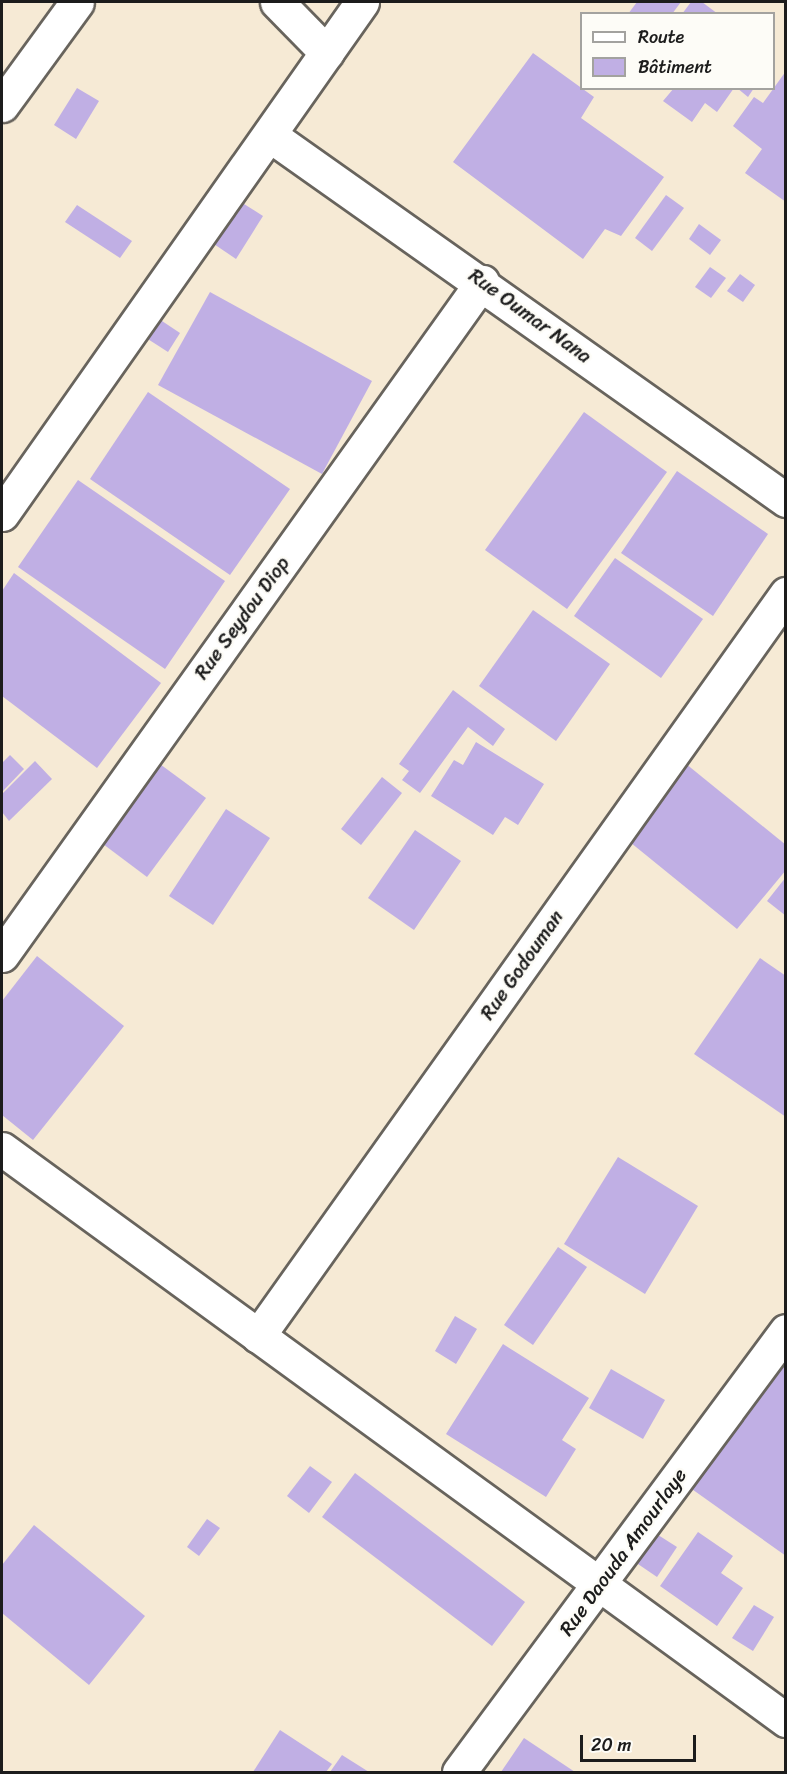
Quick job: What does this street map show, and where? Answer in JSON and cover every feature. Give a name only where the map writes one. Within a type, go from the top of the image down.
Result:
[{"type":"street","points":[[2,105],[77,2]]},
{"type":"street","points":[[277,2],[327,53]]},
{"type":"street","points":[[2,514],[271,136],[362,2]]},
{"type":"street","name":"Rue Oumar Nana","points":[[271,136],[482,282],[786,500]]},
{"type":"street","name":"Rue Seydou Diop","points":[[2,955],[482,282]]},
{"type":"street","name":"Rue Godouman","points":[[258,1336],[786,594]]},
{"type":"street","points":[[2,1149],[786,1720]]},
{"type":"street","name":"Rue Daouda Amourlaye","points":[[459,1773],[786,1331]]},
{"type":"building","points":[[637,2],[681,2],[674,12],[630,12]]},
{"type":"building","points":[[691,2],[702,2],[715,12],[684,12]]},
{"type":"building","points":[[533,53],[580,87],[580,90],[584,90],[594,97],[581,118],[664,177],[621,236],[605,229],[583,259],[453,162]]},
{"type":"building","points":[[786,71],[786,202],[745,173],[762,149],[733,126],[754,97],[763,103],[772,90],[775,90],[775,86]]},
{"type":"building","points":[[77,88],[99,101],[76,139],[54,125]]},
{"type":"building","points":[[672,90],[733,90],[717,112],[705,103],[692,122],[663,101]]},
{"type":"building","points":[[739,90],[753,90],[748,97]]},
{"type":"building","points":[[666,195],[684,208],[652,251],[635,238]]},
{"type":"building","points":[[236,199],[263,216],[236,259],[208,240]]},
{"type":"building","points":[[77,205],[132,241],[120,258],[65,222]]},
{"type":"building","points":[[699,224],[721,240],[710,255],[689,239]]},
{"type":"building","points":[[710,267],[726,278],[711,298],[695,287]]},
{"type":"building","points":[[740,274],[755,285],[743,302],[727,291]]},
{"type":"building","points":[[210,292],[372,381],[322,474],[158,385]]},
{"type":"building","points":[[153,315],[180,333],[168,352],[140,334]]},
{"type":"building","points":[[148,392],[290,489],[230,575],[90,479]]},
{"type":"building","points":[[584,412],[667,472],[567,609],[485,550]]},
{"type":"building","points":[[677,471],[768,534],[713,616],[621,553]]},
{"type":"building","points":[[78,480],[225,581],[165,669],[18,567]]},
{"type":"building","points":[[615,558],[703,619],[661,678],[574,616]]},
{"type":"building","points":[[14,573],[161,683],[97,768],[2,696],[2,591]]},
{"type":"building","points":[[533,610],[610,664],[556,741],[479,686]]},
{"type":"building","points":[[453,690],[505,729],[493,746],[468,727],[420,793],[402,780],[409,771],[399,764]]},
{"type":"building","points":[[476,742],[544,784],[518,825],[505,817],[493,835],[431,796],[454,760],[463,765]]},
{"type":"building","points":[[10,755],[24,769],[2,792],[2,763]]},
{"type":"building","points":[[149,756],[206,798],[147,877],[91,835]]},
{"type":"building","points":[[680,759],[786,845],[786,870],[737,929],[620,834]]},
{"type":"building","points":[[35,761],[52,779],[9,821],[2,812],[2,794]]},
{"type":"building","points":[[382,777],[402,793],[361,845],[341,829]]},
{"type":"building","points":[[226,809],[270,838],[213,925],[169,896]]},
{"type":"building","points":[[415,830],[461,861],[414,930],[368,898]]},
{"type":"building","points":[[786,877],[786,916],[767,901]]},
{"type":"building","points":[[37,956],[124,1026],[33,1140],[2,1115],[2,1001]]},
{"type":"building","points":[[760,958],[786,976],[786,1117],[694,1054]]},
{"type":"building","points":[[618,1157],[698,1206],[645,1294],[564,1244]]},
{"type":"building","points":[[558,1247],[587,1267],[533,1345],[504,1325]]},
{"type":"building","points":[[455,1316],[477,1329],[456,1364],[435,1351]]},
{"type":"building","points":[[503,1344],[589,1398],[562,1440],[576,1449],[546,1497],[446,1434]]},
{"type":"building","points":[[786,1350],[786,1556],[689,1487]]},
{"type":"building","points":[[611,1369],[665,1400],[643,1439],[589,1408]]},
{"type":"building","points":[[310,1466],[332,1482],[309,1513],[287,1496]]},
{"type":"building","points":[[355,1473],[525,1602],[492,1646],[322,1517]]},
{"type":"building","points":[[207,1519],[220,1528],[199,1556],[187,1547]]},
{"type":"building","points":[[34,1525],[145,1616],[89,1685],[2,1613],[2,1565]]},
{"type":"building","points":[[698,1532],[733,1556],[721,1573],[743,1588],[717,1626],[660,1586]]},
{"type":"building","points":[[655,1533],[677,1547],[657,1577],[635,1562]]},
{"type":"building","points":[[754,1605],[774,1617],[753,1651],[732,1638]]},
{"type":"building","points":[[280,1730],[332,1764],[326,1772],[253,1772]]},
{"type":"building","points":[[524,1738],[575,1772],[501,1772]]},
{"type":"building","points":[[342,1755],[369,1772],[330,1772]]}]
